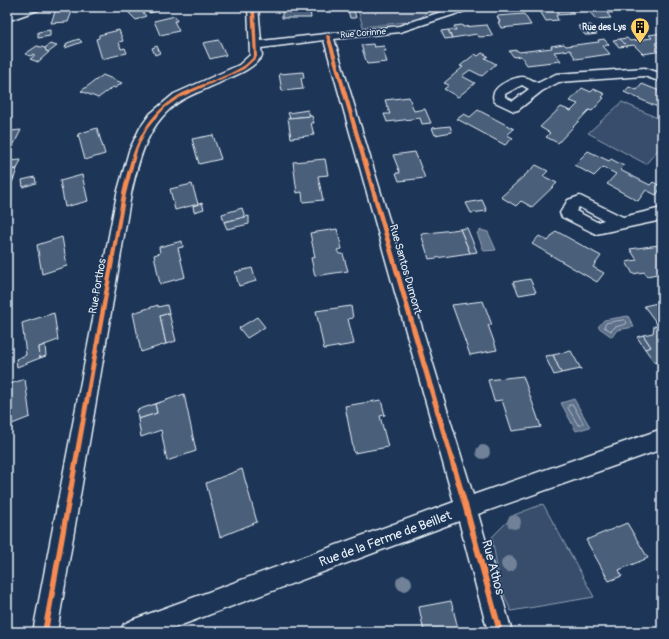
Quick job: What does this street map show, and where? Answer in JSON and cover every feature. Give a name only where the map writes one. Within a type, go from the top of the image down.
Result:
[{"type":"street","points":[[7,17],[33,7]]},
{"type":"street","name":"Rue Porthos","points":[[45,632],[123,201],[133,154],[139,139],[152,120],[168,103],[184,94],[244,68],[256,56],[253,7]]},
{"type":"street","name":"Rue Corinne","points":[[255,45],[400,29],[450,9],[467,7]]},
{"type":"street","name":"Rue Santos Dumont","points":[[328,36],[466,508]]},
{"type":"street","points":[[538,88],[556,78],[644,72],[662,69]]},
{"type":"street","points":[[644,72],[662,78]]},
{"type":"street","points":[[622,222],[662,214]]},
{"type":"street","name":"Rue de la Ferme de Beillet","points":[[132,632],[466,508],[662,439]]},
{"type":"street","name":"Rue Athos","points":[[466,508],[500,632]]},
{"type":"shaded area","points":[[389,7],[427,7],[428,10],[422,17],[406,22],[363,27],[358,10]]},
{"type":"shaded area","points":[[622,102],[662,120],[662,145],[646,164],[588,133]]},
{"type":"shaded area","points":[[543,504],[594,597],[511,611],[500,585],[492,537],[514,515]]},
{"type":"water","points":[[481,230],[488,232],[496,250],[484,251],[477,233]]},
{"type":"water","points":[[628,316],[634,327],[617,330],[612,337],[598,327],[604,320]]},
{"type":"water","points":[[574,399],[590,427],[576,431],[561,403]]},
{"type":"building","points":[[145,7],[162,7],[163,8],[150,13]]},
{"type":"building","points":[[568,7],[574,14],[556,15],[558,20],[546,21],[538,8]]},
{"type":"building","points":[[585,7],[617,7],[622,12],[607,13],[611,18],[596,19]]},
{"type":"building","points":[[139,8],[146,16],[136,20],[128,12]]},
{"type":"building","points":[[56,9],[73,9],[68,22],[51,23]]},
{"type":"building","points":[[310,10],[311,18],[282,18],[282,11]]},
{"type":"building","points":[[348,10],[354,10],[356,18],[350,18]]},
{"type":"building","points":[[524,14],[531,25],[501,28],[498,22],[500,22],[497,16]]},
{"type":"building","points":[[175,16],[177,21],[174,21],[179,31],[160,35],[154,21]]},
{"type":"building","points":[[462,25],[463,27],[487,25],[493,36],[479,37],[477,34],[452,38],[448,30],[456,30],[454,26]]},
{"type":"building","points":[[591,25],[597,34],[589,35],[583,26]]},
{"type":"building","points":[[578,26],[583,26],[589,35],[585,35]]},
{"type":"building","points":[[50,30],[50,36],[38,38],[38,32]]},
{"type":"building","points":[[119,30],[123,41],[119,42],[121,49],[125,48],[127,53],[102,59],[96,39],[99,38],[99,35]]},
{"type":"building","points":[[448,30],[452,38],[445,39],[441,31]]},
{"type":"building","name":"Rue des Lys","points":[[662,33],[662,42],[655,43],[662,51],[643,54],[634,45],[627,46],[620,39],[627,38],[630,41],[652,38],[649,35]]},
{"type":"building","points":[[79,39],[82,42],[65,48],[67,43]]},
{"type":"building","points":[[604,39],[609,45],[603,46],[610,54],[576,59],[570,50],[554,52],[561,61],[527,65],[521,56],[514,57],[509,51],[517,50],[519,52],[552,48],[551,46],[564,44],[566,46],[599,42],[598,40]]},
{"type":"building","points":[[620,39],[627,46],[619,47],[613,40]]},
{"type":"building","points":[[219,40],[226,55],[210,59],[203,43]]},
{"type":"building","points":[[50,44],[57,46],[49,52],[46,51],[45,48]]},
{"type":"building","points":[[373,44],[374,47],[384,46],[386,51],[383,51],[387,62],[367,64],[361,45]]},
{"type":"building","points":[[37,46],[45,48],[46,51],[49,52],[38,62],[30,59],[34,56],[34,54],[30,56],[25,54]]},
{"type":"building","points":[[157,46],[160,53],[155,55],[152,48]]},
{"type":"building","points":[[482,53],[488,56],[485,58],[496,64],[482,76],[470,70],[462,76],[475,83],[458,97],[444,89],[449,85],[444,83],[463,67],[460,66],[475,54],[478,56]]},
{"type":"building","points":[[303,72],[304,78],[301,78],[303,89],[282,91],[279,74]]},
{"type":"building","points":[[103,75],[122,83],[115,88],[113,87],[98,98],[81,91]]},
{"type":"building","points":[[642,84],[662,92],[662,109],[624,92],[629,87],[637,90]]},
{"type":"building","points":[[582,88],[591,92],[594,89],[605,94],[602,97],[604,98],[592,111],[589,110],[558,143],[546,137],[550,133],[540,127],[561,107],[571,111],[578,104],[570,101]]},
{"type":"building","points":[[409,97],[414,111],[425,109],[431,123],[422,124],[420,118],[387,122],[384,114],[390,114],[385,100]]},
{"type":"building","points":[[308,110],[310,116],[290,118],[288,113]]},
{"type":"building","points":[[478,110],[514,129],[507,135],[513,138],[505,145],[457,119],[464,114],[470,117]]},
{"type":"building","points":[[312,116],[314,123],[311,123],[314,135],[291,138],[288,118]]},
{"type":"building","points":[[450,126],[452,132],[435,135],[432,128]]},
{"type":"building","points":[[97,128],[105,154],[85,160],[78,134]]},
{"type":"building","points":[[21,130],[9,154],[7,154],[7,140],[11,131]]},
{"type":"building","points":[[213,135],[221,159],[199,164],[192,139]]},
{"type":"building","points":[[588,151],[609,161],[611,159],[624,166],[620,170],[650,185],[653,182],[662,187],[656,195],[646,190],[638,201],[607,184],[616,174],[603,167],[594,176],[574,165]]},
{"type":"building","points":[[415,152],[425,178],[399,181],[396,173],[400,173],[393,155]]},
{"type":"building","points":[[325,159],[328,175],[318,176],[323,200],[303,202],[302,192],[297,193],[293,162]]},
{"type":"building","points":[[21,160],[17,169],[7,170],[7,161]]},
{"type":"building","points":[[536,165],[548,171],[543,176],[557,183],[532,207],[521,201],[516,206],[501,197]]},
{"type":"building","points":[[17,169],[14,178],[7,179],[7,170]]},
{"type":"building","points":[[82,175],[88,201],[65,207],[60,181]]},
{"type":"building","points":[[35,177],[36,183],[23,187],[22,180]]},
{"type":"building","points":[[14,178],[9,190],[7,191],[7,179]]},
{"type":"building","points":[[192,184],[198,204],[175,210],[170,189]]},
{"type":"building","points":[[482,200],[487,211],[471,213],[466,203]]},
{"type":"building","points":[[202,203],[204,209],[194,212],[193,206]]},
{"type":"building","points":[[242,208],[245,217],[224,222],[222,214]]},
{"type":"building","points":[[249,216],[249,224],[227,229],[224,222]]},
{"type":"building","points":[[467,228],[477,252],[470,253],[460,229]]},
{"type":"building","points":[[337,229],[342,249],[337,250],[339,254],[343,254],[348,271],[315,276],[311,258],[315,257],[310,233]]},
{"type":"building","points":[[460,229],[470,253],[429,259],[421,234]]},
{"type":"building","points":[[556,231],[601,256],[593,267],[604,273],[597,282],[532,244],[539,236],[548,241]]},
{"type":"building","points":[[62,237],[67,266],[42,274],[37,245]]},
{"type":"building","points":[[182,241],[183,247],[178,248],[185,277],[160,284],[154,255],[160,253],[159,247]]},
{"type":"building","points":[[659,245],[662,249],[662,273],[647,276],[644,272],[633,274],[626,262],[637,260],[630,249]]},
{"type":"building","points":[[252,268],[256,281],[239,286],[235,272]]},
{"type":"building","points":[[530,279],[536,292],[519,295],[513,282]]},
{"type":"building","points":[[483,301],[492,325],[488,325],[497,350],[470,355],[452,305]]},
{"type":"building","points":[[662,302],[662,360],[655,363],[645,349],[651,347],[643,335],[653,333],[654,326],[658,325],[644,306]]},
{"type":"building","points":[[158,305],[158,307],[167,305],[169,313],[160,316],[166,344],[141,352],[133,313]]},
{"type":"building","points":[[351,306],[353,318],[348,319],[354,344],[324,349],[316,311]]},
{"type":"building","points":[[54,313],[58,340],[39,347],[40,358],[17,367],[16,359],[26,355],[22,323]]},
{"type":"building","points":[[169,313],[176,341],[166,344],[160,316]]},
{"type":"building","points":[[257,317],[265,327],[247,338],[239,328]]},
{"type":"building","points":[[643,335],[651,347],[645,349],[637,337]]},
{"type":"building","points":[[45,345],[46,356],[40,358],[39,347]]},
{"type":"building","points":[[571,351],[581,369],[561,373],[553,355]]},
{"type":"building","points":[[553,355],[561,373],[554,375],[545,356]]},
{"type":"building","points":[[523,376],[541,427],[512,431],[502,400],[494,401],[488,380]]},
{"type":"building","points":[[25,379],[30,417],[7,426],[7,385]]},
{"type":"building","points":[[184,394],[196,451],[167,461],[161,430],[141,437],[138,419],[157,413],[155,404]]},
{"type":"building","points":[[381,400],[385,415],[380,416],[388,447],[354,453],[345,406]]},
{"type":"building","points":[[155,404],[157,413],[138,419],[137,410]]},
{"type":"building","points":[[242,469],[257,522],[220,537],[206,483]]},
{"type":"building","points":[[627,523],[648,558],[619,570],[622,576],[609,581],[586,540]]},
{"type":"building","points":[[451,601],[459,632],[424,632],[419,607]]},
{"type":"cycle path","points":[[45,632],[124,194],[135,151],[147,128],[165,107],[178,97],[243,68],[256,56],[253,7]]},
{"type":"cycle path","points":[[328,36],[466,508],[500,632]]},
{"type":"place","name":"Rue des Lys","points":[[640,44]]}]
